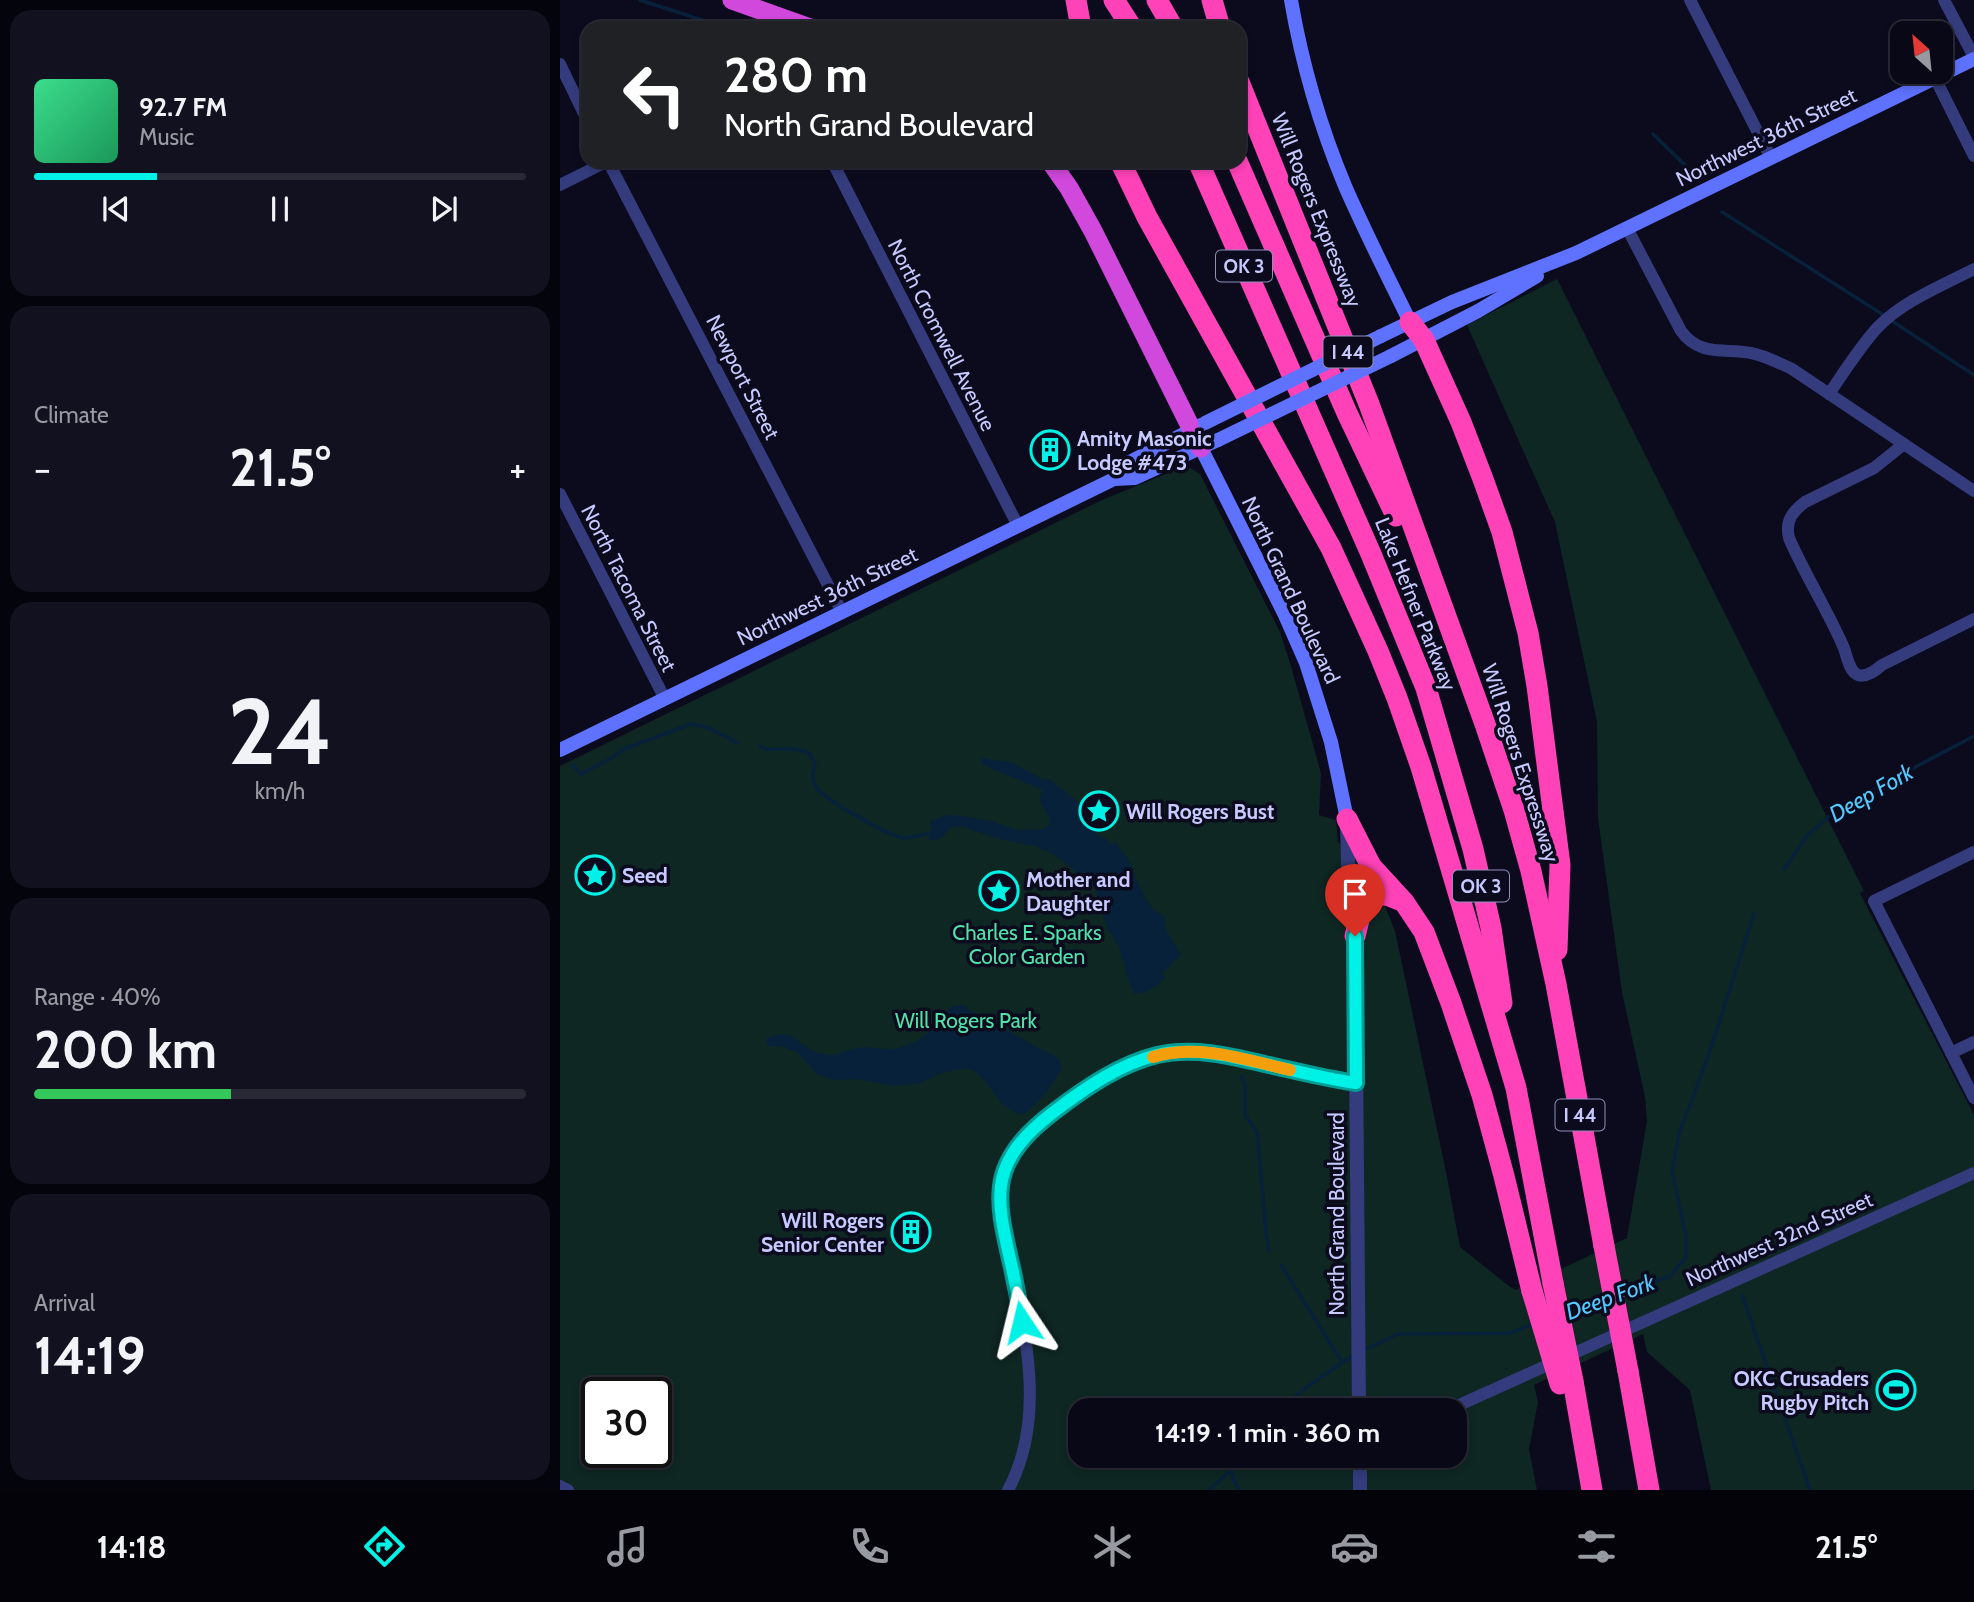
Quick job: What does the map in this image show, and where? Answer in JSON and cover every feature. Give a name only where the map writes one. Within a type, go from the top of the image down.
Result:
[{"type":"highway","points":[[732,0],[790,21]]},
{"type":"highway","points":[[1076,0],[1080,21]]},
{"type":"highway","points":[[1115,0],[1128,21]]},
{"type":"highway","points":[[1157,0],[1169,21]]},
{"type":"highway","points":[[1212,0],[1218,21]]},
{"type":"highway","name":"Will Rogers Expressway","points":[[1246,99],[1369,404],[1514,810],[1531,871],[1556,984],[1649,1490]]},
{"type":"highway","points":[[1055,168],[1069,188],[1209,444]]},
{"type":"highway","name":"I 44","points":[[1123,168],[1147,217],[1331,548],[1378,651],[1421,767],[1516,1088],[1553,1283],[1566,1382],[1592,1490]]},
{"type":"highway","name":"Lake Hefner Parkway","points":[[1201,168],[1371,554],[1426,688],[1473,849],[1485,902],[1516,1088]]},
{"type":"highway","name":"Lake Hefner Parkway","points":[[1240,168],[1347,413],[1448,625]]},
{"type":"highway","points":[[1410,321],[1424,340],[1461,422],[1491,500],[1528,633],[1560,865],[1556,984]]},
{"type":"highway","points":[[1347,819],[1371,866],[1404,902],[1424,932],[1451,1003],[1482,1095],[1532,1291],[1566,1382],[1585,1490]]},
{"type":"highway","points":[[1355,936],[1363,907],[1371,898],[1383,894],[1404,902]]},
{"type":"main road","points":[[1291,0],[1309,82],[1329,145],[1358,215],[1410,321]]},
{"type":"main road","name":"Northwest 36th Street","points":[[1953,69],[1974,58]]},
{"type":"main road","name":"Northwest 36th Street","points":[[560,750],[1114,479],[1128,463],[1410,321],[1576,253],[1923,84]]},
{"type":"main road","name":"Northwest 36th Street","points":[[1114,479],[1135,478],[1424,340],[1576,253]]},
{"type":"main road","name":"North Grand Boulevard","points":[[1209,444],[1306,663],[1331,742],[1347,819]]},
{"type":"street","points":[[1690,0],[1771,158]]},
{"type":"street","points":[[1944,0],[1974,58]]},
{"type":"street","points":[[560,64],[581,108]]},
{"type":"street","points":[[1938,84],[1974,156]]},
{"type":"street","points":[[560,185],[594,168]]},
{"type":"street","name":"Newport Street","points":[[612,168],[842,612]]},
{"type":"street","name":"North Cromwell Avenue","points":[[836,168],[1018,526]]},
{"type":"street","points":[[1628,228],[1681,331],[1691,343],[1709,349],[1751,353],[1773,359],[1974,491]]},
{"type":"street","points":[[1829,394],[1878,328],[1895,312],[1974,269]]},
{"type":"street","points":[[1904,444],[1874,468],[1796,509],[1787,523],[1794,549],[1843,645],[1851,670],[1858,675],[1868,674],[1974,619]]},
{"type":"street","name":"North Tacoma Street","points":[[560,494],[665,699]]},
{"type":"street","name":"North Grand Boulevard","points":[[1347,819],[1349,898],[1355,936],[1359,1398]]},
{"type":"street","points":[[1974,852],[1874,901],[1974,1098]]},
{"type":"street","points":[[1951,1054],[1974,1042]]},
{"type":"street","points":[[1009,1490],[1024,1455],[1030,1384],[1024,1333],[1002,1218],[1001,1185],[1007,1164],[1023,1139],[1044,1119],[1092,1085],[1135,1063],[1158,1055],[1196,1052],[1232,1056],[1356,1083]]},
{"type":"street","name":"Northwest 32nd Street","points":[[1467,1401],[1974,1173]]},
{"type":"street","points":[[1360,1468],[1360,1490]]},
{"type":"street","points":[[560,1486],[568,1490]]},
{"type":"green space","name":"Will Rogers Park","points":[[1557,279],[1864,891],[1860,893],[1974,1115],[1974,1490],[1711,1490],[1690,1390],[1647,1352],[1643,1334],[1534,1385],[1538,1402],[1529,1449],[1537,1490],[560,1490],[560,766],[1102,500],[1178,469],[1189,467],[1200,474],[1280,632],[1321,773],[1319,815],[1336,820],[1338,842],[1355,856],[1377,886],[1395,931],[1460,1247],[1516,1290],[1627,1238],[1647,1121],[1645,1097],[1622,992],[1598,818],[1597,722],[1555,522],[1467,325]]},
{"type":"water","points":[[982,757],[1011,762],[1044,780],[1049,779],[1079,803],[1097,834],[1108,840],[1108,843],[1117,844],[1131,865],[1146,899],[1165,916],[1165,928],[1181,955],[1162,974],[1166,977],[1159,984],[1134,994],[1119,946],[1107,928],[1094,886],[1055,855],[1035,846],[1003,840],[963,827],[952,827],[940,839],[928,840],[932,832],[930,821],[947,815],[994,822],[1018,830],[1044,829],[1050,824],[1039,799],[1043,790],[981,764]]},
{"type":"water","points":[[997,884],[1003,884],[1008,892],[1006,898],[997,900],[992,895],[992,889]]},
{"type":"water","points":[[964,1005],[978,1017],[1059,1059],[1062,1068],[1053,1082],[1040,1100],[1023,1115],[1003,1105],[973,1070],[963,1068],[942,1073],[920,1083],[894,1086],[857,1079],[835,1080],[818,1075],[798,1053],[781,1046],[768,1046],[766,1039],[783,1034],[795,1038],[812,1050],[832,1055],[861,1047],[899,1048],[925,1035],[950,1007]]},
{"type":"waterway","points":[[640,0],[705,21]]},
{"type":"waterway","points":[[1653,134],[1688,168]]},
{"type":"waterway","points":[[1722,212],[1885,316]]},
{"type":"waterway","points":[[1892,321],[1974,375]]},
{"type":"waterway","points":[[573,765],[581,774],[624,749],[691,724],[709,728],[738,743]]},
{"type":"waterway","name":"Deep Fork","points":[[1784,869],[1807,836],[1838,808],[1974,736]]},
{"type":"waterway","points":[[760,746],[766,749],[796,749],[809,753],[815,764],[814,783],[820,792],[886,831],[905,838],[933,832]]},
{"type":"waterway","name":"Deep Fork","points":[[1621,1293],[1670,1276],[1686,1257],[1686,1236],[1672,1172],[1679,1134],[1708,1057],[1754,914]]},
{"type":"waterway","points":[[1241,1076],[1245,1084],[1245,1115],[1257,1132],[1269,1251]]},
{"type":"waterway","points":[[1281,1265],[1342,1362]]},
{"type":"waterway","points":[[1742,1295],[1810,1490]]},
{"type":"waterway","name":"Deep Fork","points":[[1568,1312],[1607,1298]]},
{"type":"waterway","name":"Deep Fork","points":[[1362,1351],[1398,1334],[1510,1333],[1534,1324]]},
{"type":"waterway","name":"Deep Fork","points":[[1293,1398],[1355,1354]]},
{"type":"waterway","name":"Deep Fork","points":[[1209,1490],[1233,1468]]},
{"type":"waterway","points":[[1232,1469],[1239,1490]]},
{"type":"slow traffic","points":[[1153,1057],[1184,1052],[1208,1052],[1290,1070]]},
{"type":"place","name":"Amity Masonic Lodge #473","points":[[1050,450]]},
{"type":"place","name":"Will Rogers Bust","points":[[1099,811]]},
{"type":"place","name":"Seed","points":[[595,875]]},
{"type":"place","name":"Mother and Daughter","points":[[999,891]]},
{"type":"place","name":"Will Rogers Senior Center","points":[[911,1232]]},
{"type":"place","name":"OKC Crusaders Rugby Pitch","points":[[1896,1390]]},
{"type":"route","points":[[1022,1322],[1000,1195],[1007,1164],[1023,1139],[1044,1119],[1092,1085],[1158,1055],[1208,1052],[1356,1083],[1355,936]]},
{"type":"park label","name":"Charles E. Sparks Color Garden","points":[[1027,944]]}]
